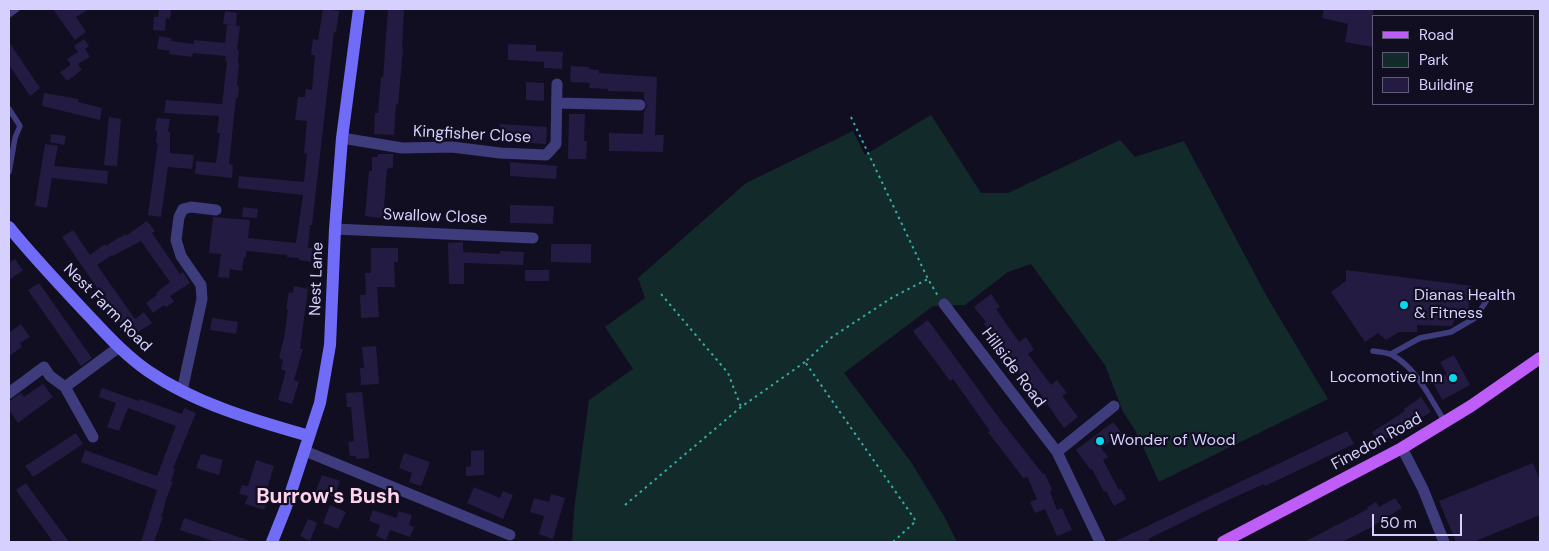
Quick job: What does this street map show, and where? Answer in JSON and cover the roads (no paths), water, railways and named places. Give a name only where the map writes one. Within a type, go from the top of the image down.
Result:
[{"type":"main road","name":"Finedon Road","points":[[1223,542],[1402,448],[1471,406],[1540,358]]},
{"type":"street","name":"Nest Lane","points":[[272,542],[286,507],[320,403],[330,345],[334,229],[342,138],[359,9]]},
{"type":"street","name":"Kingfisher Close","points":[[342,138],[402,148],[452,147],[500,154],[546,155],[556,144],[557,84]]},
{"type":"street","points":[[557,103],[640,105]]},
{"type":"street","points":[[182,391],[202,299],[201,285],[181,256],[176,240],[179,217],[183,209],[192,207],[216,210]]},
{"type":"street","name":"Nest Farm Road","points":[[9,226],[50,275],[119,347],[147,371],[182,391],[246,418],[309,436]]},
{"type":"street","name":"Swallow Close","points":[[334,229],[533,238]]},
{"type":"street","name":"Hillside Road","points":[[944,304],[1056,452],[1100,542]]},
{"type":"street","points":[[65,387],[119,347]]},
{"type":"street","points":[[9,393],[44,367],[50,376],[65,387],[92,437]]},
{"type":"street","points":[[1056,452],[1114,406]]},
{"type":"street","points":[[1402,448],[1423,488],[1444,542]]},
{"type":"street","points":[[305,451],[510,536]]},
{"type":"lane","points":[[9,15],[17,9]]},
{"type":"lane","points":[[9,109],[20,126],[15,138],[9,172]]},
{"type":"lane","points":[[1391,354],[1420,338],[1451,332],[1475,318],[1487,300]]},
{"type":"lane","points":[[1373,351],[1391,354],[1406,365],[1445,422]]},
{"type":"place","name":"Dianas Health & Fitness","points":[[1404,305]]},
{"type":"place","name":"Locomotive Inn","points":[[1453,378]]},
{"type":"place","name":"Wonder of Wood","points":[[1100,441]]},
{"type":"district","name":"Burrow's Bush","points":[[328,497]]}]
